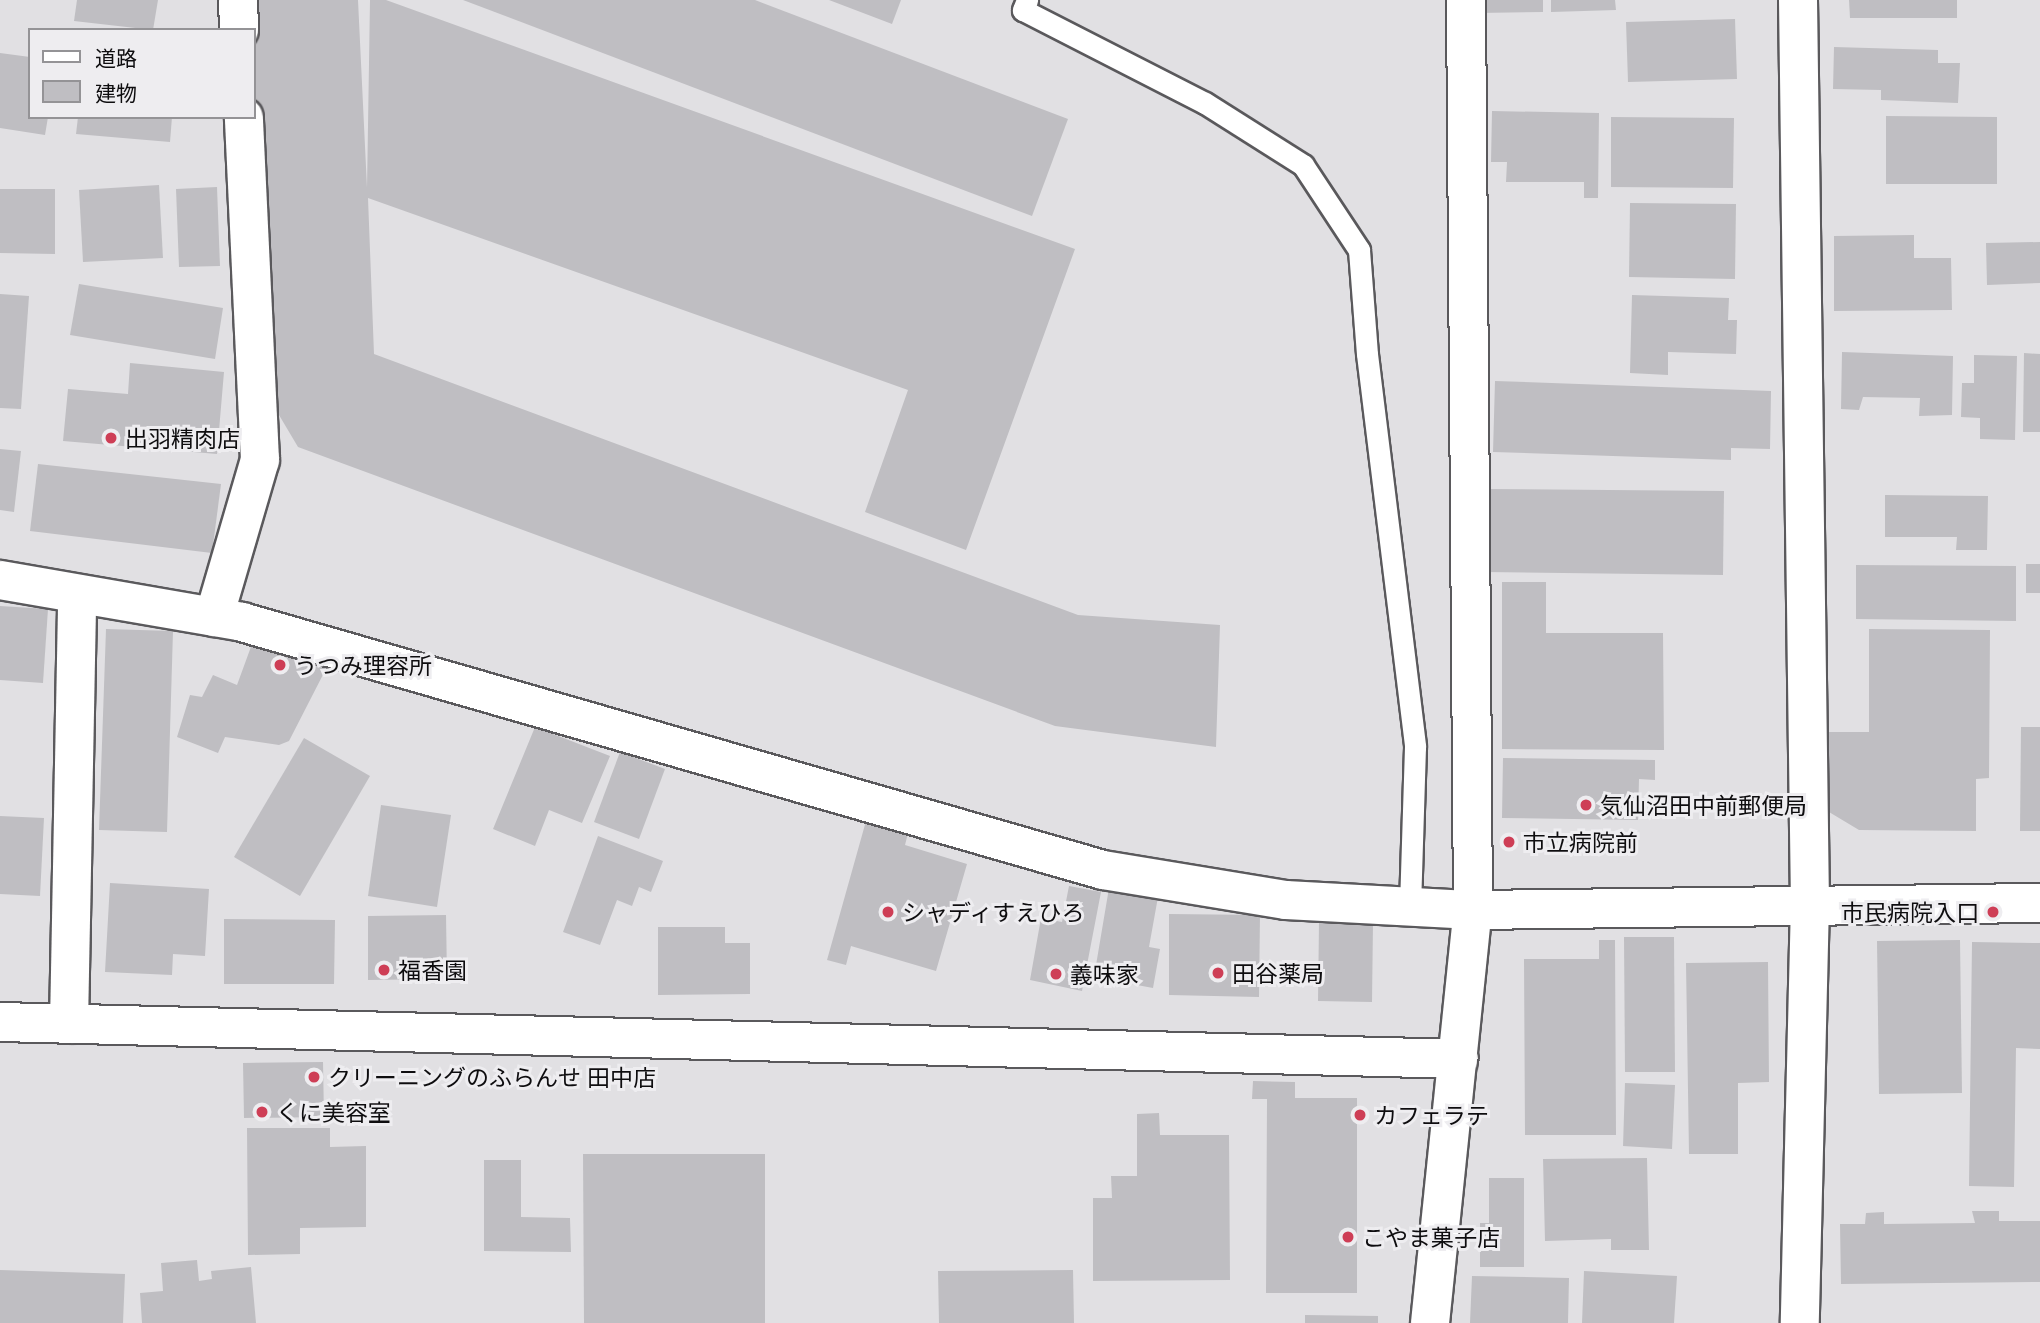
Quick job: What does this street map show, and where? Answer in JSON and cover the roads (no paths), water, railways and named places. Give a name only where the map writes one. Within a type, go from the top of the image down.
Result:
[{"type":"street","points":[[238,0],[240,28]]},
{"type":"street","points":[[1430,1323],[1473,910],[1466,0]]},
{"type":"street","points":[[1798,0],[1810,903],[1800,1323]]},
{"type":"street","points":[[214,617],[260,460],[244,119]]},
{"type":"street","points":[[0,580],[214,617],[1103,870],[1286,900],[1473,910],[1810,903],[2040,903]]},
{"type":"street","points":[[69,1024],[78,594]]},
{"type":"street","points":[[0,1022],[1459,1059]]},
{"type":"lane","points":[[1027,0],[1023,10],[1205,103],[1303,165],[1359,250],[1367,354],[1415,747],[1410,907]]},
{"type":"place","name":"出羽精肉店","points":[[111,438]]},
{"type":"place","name":"うつみ理容所","points":[[280,665]]},
{"type":"place","name":"気仙沼田中前郵便局","points":[[1586,805]]},
{"type":"place","name":"市立病院前","points":[[1509,842]]},
{"type":"place","name":"シャディすえひろ","points":[[888,912]]},
{"type":"place","name":"市民病院入口","points":[[1993,912]]},
{"type":"place","name":"福香園","points":[[384,970]]},
{"type":"place","name":"田谷薬局","points":[[1218,973]]},
{"type":"place","name":"義味家","points":[[1056,974]]},
{"type":"place","name":"クリーニングのふらんせ 田中店","points":[[314,1077]]},
{"type":"place","name":"くに美容室","points":[[262,1112]]},
{"type":"place","name":"カフェラテ","points":[[1360,1115]]},
{"type":"place","name":"こやま菓子店","points":[[1348,1237]]}]
